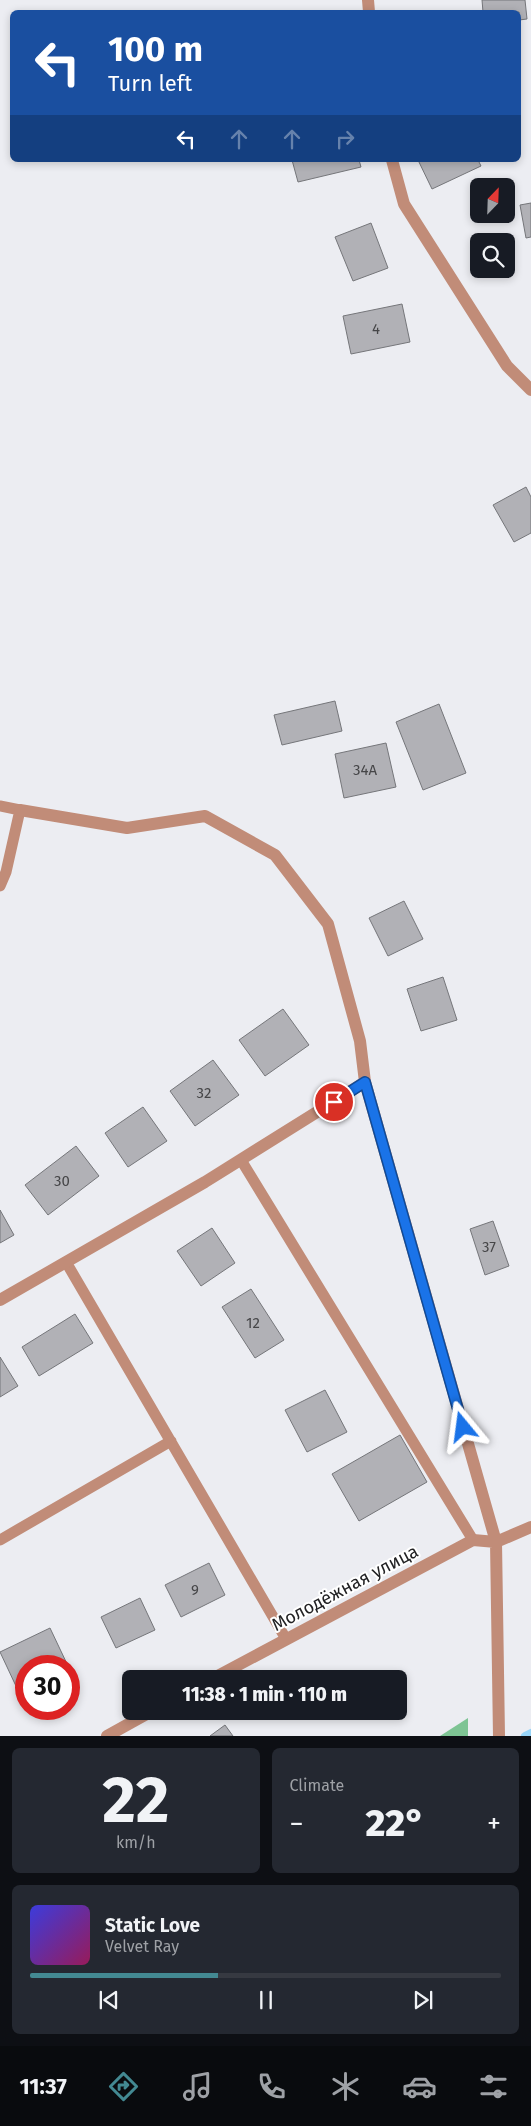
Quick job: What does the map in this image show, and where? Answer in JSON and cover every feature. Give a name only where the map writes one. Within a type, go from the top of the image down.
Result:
[{"type":"street","points":[[393,162],[404,204],[507,366],[531,390]]},
{"type":"street","points":[[20,810],[127,828],[205,816],[275,855],[328,924],[360,1041],[365,1082],[496,1542],[499,1736]]},
{"type":"street","points":[[0,1300],[241,1160],[365,1082]]},
{"type":"street","points":[[473,1540],[496,1542],[531,1528]]},
{"type":"street","name":"Молодёжная улица","points":[[229,1670],[473,1540]]},
{"type":"street","points":[[106,1736],[135,1720]]},
{"type":"lane","points":[[0,806],[20,810],[6,872],[0,886]]},
{"type":"lane","points":[[241,1160],[473,1540]]},
{"type":"lane","points":[[66,1262],[286,1639]]},
{"type":"lane","points":[[0,1540],[170,1441]]},
{"type":"green space","points":[[468,1718],[468,1736],[440,1736]]},
{"type":"building","points":[[482,0],[525,0],[527,19],[521,20],[521,10],[483,10]]},
{"type":"building","points":[[293,162],[360,162],[361,167],[298,182]]},
{"type":"building","points":[[419,162],[479,162],[481,166],[432,189]]},
{"type":"building","points":[[531,203],[531,237],[526,238],[520,205]]},
{"type":"building","points":[[371,223],[388,268],[353,281],[335,237]]},
{"type":"building","points":[[402,304],[410,342],[351,354],[343,316]]},
{"type":"building","points":[[526,487],[531,497],[531,533],[514,542],[493,505]]},
{"type":"building","points":[[335,701],[342,731],[282,745],[274,715]]},
{"type":"building","points":[[439,704],[466,773],[423,790],[396,722]]},
{"type":"building","points":[[386,743],[396,787],[344,798],[335,754]]},
{"type":"building","points":[[404,901],[423,939],[388,956],[369,918]]},
{"type":"building","points":[[443,977],[457,1020],[421,1031],[407,989]]},
{"type":"building","points":[[283,1009],[309,1045],[265,1076],[239,1040]]},
{"type":"building","points":[[213,1060],[239,1095],[195,1126],[170,1091]]},
{"type":"building","points":[[143,1107],[167,1141],[128,1167],[105,1133]]},
{"type":"building","points":[[76,1146],[99,1176],[48,1215],[25,1185]]},
{"type":"building","points":[[0,1210],[14,1235],[0,1243]]},
{"type":"building","points":[[493,1221],[509,1266],[485,1275],[470,1229]]},
{"type":"building","points":[[212,1228],[235,1263],[201,1286],[177,1251]]},
{"type":"building","points":[[251,1289],[284,1340],[255,1358],[222,1307]]},
{"type":"building","points":[[75,1314],[93,1343],[39,1376],[22,1347]]},
{"type":"building","points":[[0,1357],[18,1386],[0,1397]]},
{"type":"building","points":[[325,1390],[347,1432],[307,1452],[285,1410]]},
{"type":"building","points":[[400,1435],[427,1482],[359,1521],[332,1474]]},
{"type":"building","points":[[209,1563],[225,1595],[181,1617],[165,1585]]},
{"type":"building","points":[[140,1598],[155,1630],[116,1648],[101,1617]]},
{"type":"building","points":[[50,1628],[63,1655],[15,1655],[15,1684],[0,1652]]},
{"type":"building","points":[[225,1725],[233,1736],[210,1736]]},
{"type":"waterway","points":[[525,1736],[531,1733]]},
{"type":"route","points":[[334,1102],[365,1082],[463,1427]]}]
